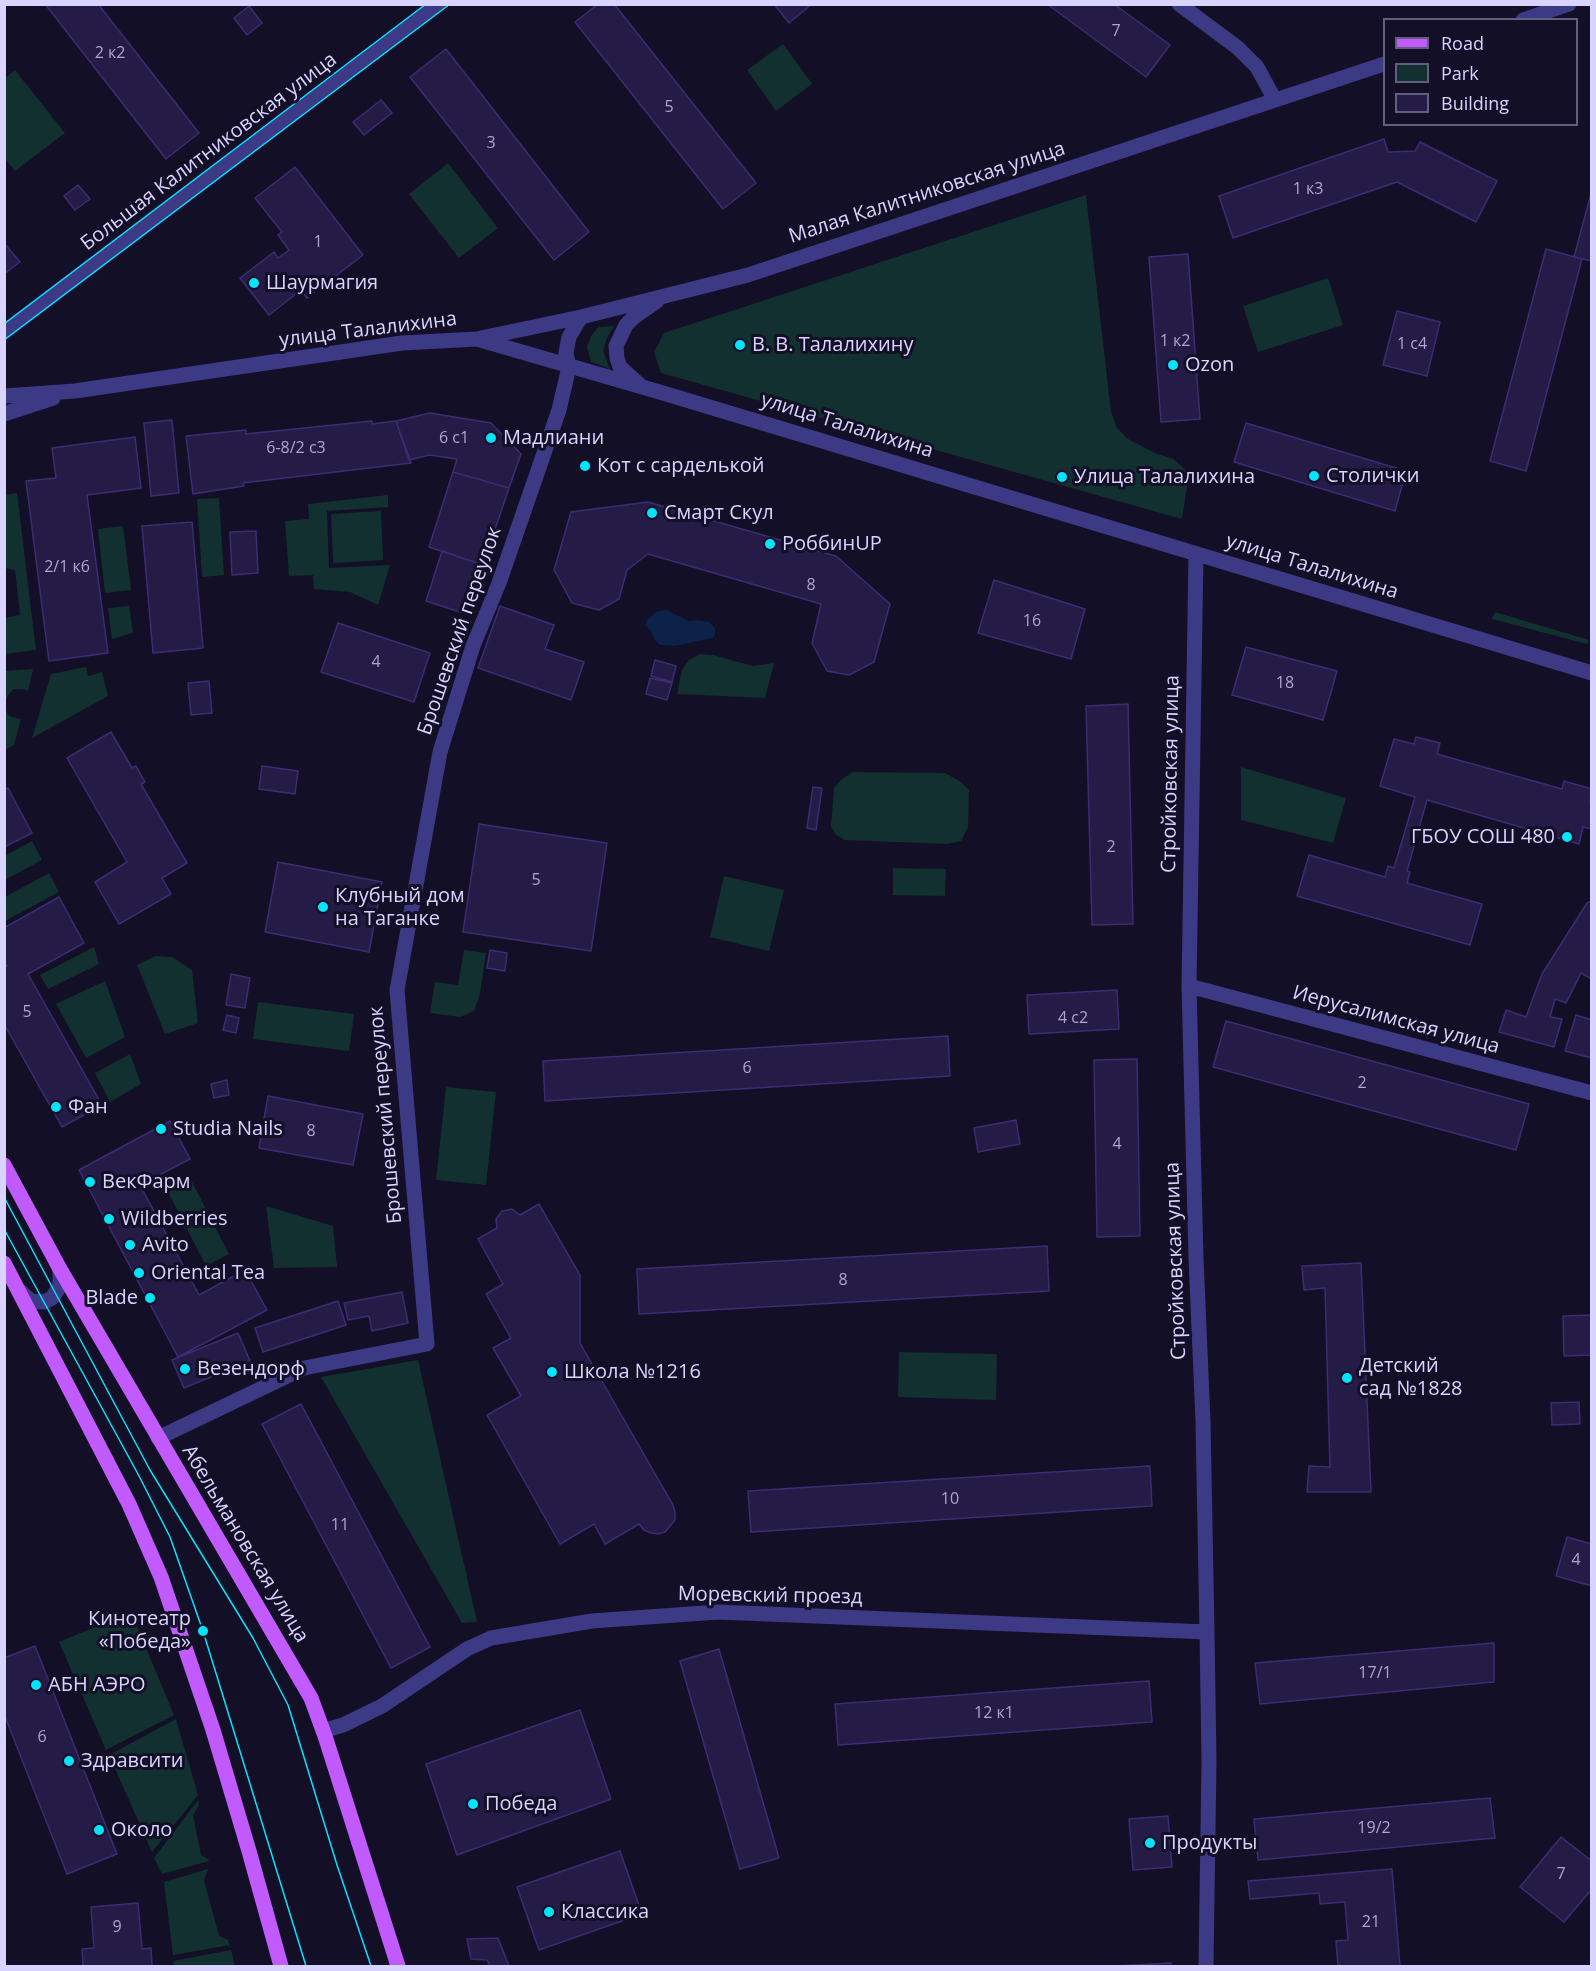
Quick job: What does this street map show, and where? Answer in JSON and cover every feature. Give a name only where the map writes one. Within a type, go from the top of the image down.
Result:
[{"type":"main road","name":"Абельмановская улица","points":[[4,1165],[60,1269],[254,1597],[311,1698],[398,1966]]},
{"type":"main road","points":[[4,1263],[129,1504],[161,1577],[213,1730],[281,1966]]},
{"type":"street","name":"Большая Калитниковская улица","points":[[5,332],[438,4]]},
{"type":"street","points":[[1179,4],[1239,48],[1257,67],[1275,100]]},
{"type":"street","points":[[1529,18],[1569,4]]},
{"type":"street","name":"Малая Калитниковская улица","points":[[477,339],[581,317],[748,275],[1383,64]]},
{"type":"street","points":[[642,387],[620,367],[616,346],[626,325],[667,295]]},
{"type":"street","name":"Брошевский переулок","points":[[158,1438],[304,1368],[427,1344],[397,990],[440,752],[472,646],[499,583],[559,410],[569,367],[566,353],[569,337],[581,317]]},
{"type":"street","name":"улица Талалихина","points":[[7,394],[75,391],[402,343],[477,339],[1592,673]]},
{"type":"street","name":"улица Талалихина","points":[[4,414],[75,391]]},
{"type":"street","name":"Стройковская улица","points":[[1196,554],[1189,986],[1203,1421],[1207,1632],[1209,1762],[1206,1966]]},
{"type":"street","name":"Иерусалимская улица","points":[[1189,986],[1592,1093]]},
{"type":"street","points":[[20,1291],[31,1301],[44,1302],[52,1298],[60,1286],[60,1269]]},
{"type":"street","name":"Моревский проезд","points":[[323,1731],[343,1725],[382,1706],[467,1649],[490,1638],[592,1621],[718,1612],[1207,1632]]},
{"type":"green space","points":[[783,44],[812,84],[776,111],[747,70]]},
{"type":"green space","points":[[15,70],[65,133],[15,171],[4,157],[5,78]]},
{"type":"green space","points":[[448,163],[498,228],[459,258],[409,194]]},
{"type":"green space","points":[[1086,195],[1111,412],[1117,428],[1128,439],[1157,454],[1174,459],[1189,474],[1182,519],[661,373],[654,352],[664,333]]},
{"type":"green space","points":[[1328,278],[1343,325],[1258,352],[1243,306]]},
{"type":"green space","points":[[614,326],[603,351],[610,369],[591,362],[587,347],[598,327]]},
{"type":"green space","points":[[17,493],[36,650],[5,654],[5,618],[20,615],[15,570],[5,568],[5,495]]},
{"type":"green space","points":[[388,495],[388,507],[327,511],[329,568],[390,565],[378,605],[350,592],[314,589],[313,575],[289,576],[285,521],[309,519],[308,504]]},
{"type":"green space","points":[[219,498],[224,575],[202,577],[197,499]]},
{"type":"green space","points":[[381,511],[383,560],[333,563],[331,514]]},
{"type":"green space","points":[[123,526],[131,590],[105,593],[98,529]]},
{"type":"green space","points":[[129,606],[133,633],[112,639],[108,608]]},
{"type":"green space","points":[[1495,612],[1589,640],[1587,644],[1492,619]]},
{"type":"green space","points":[[700,654],[713,655],[753,666],[774,663],[765,698],[677,694],[682,670],[689,660]]},
{"type":"green space","points":[[86,667],[88,676],[102,672],[108,696],[32,738],[51,674]]},
{"type":"green space","points":[[33,669],[28,691],[14,689],[8,695],[5,703],[5,671]]},
{"type":"green space","points":[[4,706],[9,716],[21,719],[14,745],[5,750]]},
{"type":"green space","points":[[1241,767],[1346,798],[1333,843],[1241,820]]},
{"type":"green space","points":[[853,772],[945,773],[961,782],[969,790],[968,827],[961,841],[947,844],[845,840],[836,835],[831,826],[834,788]]},
{"type":"green space","points":[[32,841],[42,860],[5,880],[5,856]]},
{"type":"green space","points":[[893,868],[946,869],[945,896],[893,895]]},
{"type":"green space","points":[[49,873],[59,892],[5,921],[5,897]]},
{"type":"green space","points":[[724,876],[784,890],[769,951],[710,937]]},
{"type":"green space","points":[[94,947],[99,964],[48,989],[40,975]]},
{"type":"green space","points":[[464,950],[486,953],[480,994],[474,1011],[460,1017],[430,1013],[435,982],[458,985]]},
{"type":"green space","points":[[155,956],[172,957],[192,970],[198,1023],[165,1034],[137,965]]},
{"type":"green space","points":[[105,981],[125,1037],[86,1058],[56,1004]]},
{"type":"green space","points":[[258,1002],[354,1014],[349,1051],[253,1039]]},
{"type":"green space","points":[[130,1054],[141,1084],[110,1102],[95,1073]]},
{"type":"green space","points":[[446,1087],[496,1092],[486,1185],[436,1180]]},
{"type":"green space","points":[[190,1178],[229,1254],[206,1266],[167,1190]]},
{"type":"green space","points":[[266,1206],[333,1226],[337,1267],[274,1268]]},
{"type":"green space","points":[[899,1352],[997,1354],[996,1400],[898,1397]]},
{"type":"green space","points":[[418,1360],[477,1622],[462,1623],[321,1377]]},
{"type":"green space","points":[[131,1612],[174,1715],[106,1750],[59,1642]]},
{"type":"green space","points":[[176,1719],[198,1795],[152,1852],[109,1755]]},
{"type":"green space","points":[[198,1800],[199,1805],[193,1815],[201,1855],[209,1861],[162,1874],[154,1858]]},
{"type":"green space","points":[[208,1869],[204,1880],[219,1936],[228,1940],[230,1945],[173,1955],[164,1882]]},
{"type":"green space","points":[[231,1950],[235,1966],[174,1966],[173,1961]]},
{"type":"water","points":[[667,610],[688,621],[709,622],[715,628],[715,635],[712,638],[675,646],[660,645],[645,625],[656,612]]},
{"type":"building","points":[[45,4],[98,4],[199,133],[166,159]]},
{"type":"building","points":[[598,4],[614,4],[756,183],[723,209],[575,22]]},
{"type":"building","points":[[774,4],[812,4],[789,23]]},
{"type":"building","points":[[1047,4],[1114,4],[1170,45],[1146,77]]},
{"type":"building","points":[[249,6],[262,23],[247,35],[234,18]]},
{"type":"building","points":[[446,49],[589,232],[554,260],[410,77]]},
{"type":"building","points":[[381,100],[392,113],[364,135],[353,122]]},
{"type":"building","points":[[1384,139],[1388,152],[1415,151],[1420,142],[1497,181],[1476,222],[1397,182],[1233,238],[1219,196]]},
{"type":"building","points":[[295,167],[363,255],[307,298],[301,290],[269,315],[240,278],[274,252],[278,258],[289,250],[278,235],[282,232],[255,198]]},
{"type":"building","points":[[78,185],[90,199],[75,210],[64,196]]},
{"type":"building","points":[[1592,190],[1592,261],[1574,257]]},
{"type":"building","points":[[4,243],[20,262],[4,274]]},
{"type":"building","points":[[1546,249],[1582,259],[1526,471],[1490,461]]},
{"type":"building","points":[[1188,254],[1200,419],[1161,422],[1149,257]]},
{"type":"building","points":[[1397,311],[1440,322],[1427,376],[1383,365]]},
{"type":"building","points":[[430,413],[491,423],[521,454],[509,488],[453,472],[457,459],[430,455],[409,460],[396,421]]},
{"type":"building","points":[[172,420],[179,493],[151,496],[144,423]]},
{"type":"building","points":[[372,421],[372,424],[396,421],[411,463],[243,483],[244,486],[193,494],[186,436],[246,430],[246,434]]},
{"type":"building","points":[[1246,423],[1406,471],[1395,511],[1234,462]]},
{"type":"building","points":[[135,437],[141,488],[87,495],[108,653],[49,661],[26,481],[56,478],[52,448]]},
{"type":"building","points":[[453,472],[509,488],[483,565],[429,547]]},
{"type":"building","points":[[648,502],[836,556],[890,604],[874,662],[849,675],[827,671],[812,643],[821,604],[648,554],[627,570],[619,599],[599,610],[572,603],[554,570],[571,512]]},
{"type":"building","points":[[192,522],[203,648],[153,653],[142,526]]},
{"type":"building","points":[[256,531],[258,573],[232,575],[230,532]]},
{"type":"building","points":[[442,551],[483,565],[466,614],[426,601]]},
{"type":"building","points":[[994,580],[1085,609],[1071,659],[978,633]]},
{"type":"building","points":[[500,606],[554,625],[545,649],[584,662],[571,700],[478,668]]},
{"type":"building","points":[[338,623],[430,653],[414,702],[321,672]]},
{"type":"building","points":[[1246,647],[1337,671],[1323,720],[1232,695]]},
{"type":"building","points":[[655,660],[676,666],[672,682],[651,676]]},
{"type":"building","points":[[650,678],[672,683],[667,700],[646,694]]},
{"type":"building","points":[[209,681],[212,713],[191,715],[188,683]]},
{"type":"building","points":[[1128,704],[1133,924],[1092,925],[1086,706]]},
{"type":"building","points":[[111,732],[132,768],[136,766],[145,782],[141,784],[187,863],[162,878],[171,894],[119,924],[95,882],[127,862],[67,758]]},
{"type":"building","name":"ГБОУ СОШ 480","points":[[1416,737],[1440,743],[1437,754],[1562,789],[1564,781],[1592,789],[1590,801],[1592,801],[1592,829],[1583,827],[1579,844],[1427,800],[1407,871],[1410,872],[1407,883],[1482,904],[1470,945],[1297,896],[1309,855],[1385,877],[1388,866],[1394,868],[1415,797],[1380,786],[1394,739],[1414,744]]},
{"type":"building","points":[[262,766],[298,771],[295,794],[259,789]]},
{"type":"building","points":[[813,787],[822,788],[816,830],[807,828]]},
{"type":"building","points":[[8,788],[32,833],[4,847],[4,790]]},
{"type":"building","points":[[479,824],[607,843],[591,951],[463,932]]},
{"type":"building","name":"Клубный дом на Таганке","points":[[278,862],[382,882],[369,952],[265,932]]},
{"type":"building","points":[[59,897],[84,943],[28,974],[102,1105],[62,1127],[4,1024],[4,967],[7,966],[4,962],[4,928]]},
{"type":"building","points":[[1592,901],[1592,979],[1581,973],[1566,1003],[1555,999],[1550,1017],[1562,1019],[1554,1047],[1499,1032],[1506,1010],[1526,1017],[1542,974],[1587,903]]},
{"type":"building","points":[[490,950],[507,953],[505,971],[487,968]]},
{"type":"building","points":[[231,974],[250,978],[245,1008],[226,1005]]},
{"type":"building","points":[[1117,990],[1119,1029],[1029,1034],[1027,995]]},
{"type":"building","points":[[227,1015],[239,1018],[236,1033],[223,1030]]},
{"type":"building","points":[[1576,1015],[1592,1020],[1592,1058],[1565,1051]]},
{"type":"building","points":[[1226,1021],[1529,1104],[1516,1150],[1213,1067]]},
{"type":"building","points":[[948,1036],[950,1076],[545,1101],[543,1061]]},
{"type":"building","points":[[1137,1059],[1140,1236],[1097,1237],[1094,1060]]},
{"type":"building","points":[[227,1080],[229,1095],[214,1098],[211,1084]]},
{"type":"building","points":[[268,1096],[363,1114],[353,1165],[259,1148]]},
{"type":"building","points":[[1016,1120],[1020,1144],[978,1152],[974,1128]]},
{"type":"building","points":[[170,1121],[190,1159],[140,1185],[199,1295],[245,1270],[267,1310],[178,1357],[79,1170]]},
{"type":"building","name":"Школа №1216","points":[[539,1204],[580,1275],[580,1343],[673,1505],[675,1520],[665,1532],[651,1533],[639,1524],[605,1544],[594,1524],[560,1544],[487,1415],[521,1396],[493,1348],[511,1338],[486,1294],[503,1284],[478,1239],[497,1228],[496,1219],[502,1211],[512,1209],[520,1215]]},
{"type":"building","points":[[1047,1246],[1049,1291],[639,1314],[637,1269]]},
{"type":"building","name":"Детский сад №1828","points":[[1361,1263],[1371,1492],[1307,1492],[1309,1466],[1330,1467],[1325,1288],[1304,1290],[1302,1266]]},
{"type":"building","points":[[402,1292],[408,1323],[372,1331],[369,1316],[348,1320],[344,1303]]},
{"type":"building","points":[[338,1301],[346,1325],[263,1352],[255,1328]]},
{"type":"building","points":[[1592,1315],[1592,1355],[1564,1356],[1563,1316]]},
{"type":"building","points":[[238,1333],[250,1361],[184,1388],[172,1360]]},
{"type":"building","points":[[1579,1402],[1580,1424],[1552,1425],[1551,1403]]},
{"type":"building","points":[[301,1404],[430,1647],[391,1668],[262,1424]]},
{"type":"building","points":[[1150,1466],[1152,1506],[751,1532],[748,1491]]},
{"type":"building","points":[[1567,1537],[1592,1544],[1592,1586],[1556,1576]]},
{"type":"building","points":[[1494,1643],[1494,1682],[1260,1704],[1255,1663]]},
{"type":"building","points":[[35,1646],[117,1854],[67,1874],[4,1714],[4,1658]]},
{"type":"building","points":[[719,1649],[779,1858],[740,1869],[680,1661]]},
{"type":"building","points":[[1149,1681],[1152,1722],[838,1745],[835,1704]]},
{"type":"building","points":[[580,1710],[611,1799],[457,1855],[426,1764]]},
{"type":"building","points":[[1490,1798],[1495,1838],[1258,1860],[1254,1819]]},
{"type":"building","name":"Продукты","points":[[1168,1816],[1172,1867],[1133,1870],[1129,1819]]},
{"type":"building","points":[[1561,1837],[1592,1861],[1592,1889],[1564,1922],[1520,1887]]},
{"type":"building","points":[[620,1851],[642,1914],[539,1950],[517,1887]]},
{"type":"building","points":[[1392,1869],[1400,1966],[1338,1966],[1336,1941],[1348,1940],[1345,1902],[1320,1904],[1319,1893],[1250,1899],[1248,1881]]},
{"type":"building","points":[[138,1903],[142,1949],[151,1948],[152,1966],[83,1966],[82,1949],[94,1948],[91,1907]]},
{"type":"building","points":[[498,1938],[509,1966],[490,1966],[487,1960],[471,1959],[467,1939]]},
{"type":"building","points":[[1171,1963],[1171,1966],[1115,1966]]},
{"type":"tram line","points":[[4,324],[426,4]]},
{"type":"tram line","points":[[4,340],[450,4]]},
{"type":"tram line","points":[[4,1197],[150,1470],[253,1638],[288,1705],[371,1966]]},
{"type":"tram line","points":[[4,1229],[170,1537],[203,1631],[306,1966]]},
{"type":"place","name":"Шаурмагия","points":[[254,283]]},
{"type":"place","name":"В. В. Талалихину","points":[[740,345]]},
{"type":"place","name":"Ozon","points":[[1173,365]]},
{"type":"place","name":"Мадлиани","points":[[491,438]]},
{"type":"place","name":"Кот с сарделькой","points":[[585,466]]},
{"type":"place","name":"Столички","points":[[1314,476]]},
{"type":"place","name":"Улица Талалихина","points":[[1062,477]]},
{"type":"place","name":"Смарт Скул","points":[[652,513]]},
{"type":"place","name":"РоббинUP","points":[[770,544]]},
{"type":"place","name":"ГБОУ СОШ 480","points":[[1567,837]]},
{"type":"place","name":"Клубный дом на Таганке","points":[[323,907]]},
{"type":"place","name":"Фан","points":[[56,1107]]},
{"type":"place","name":"Studia Nails","points":[[161,1129]]},
{"type":"place","name":"ВекФарм","points":[[90,1182]]},
{"type":"place","name":"Wildberries","points":[[109,1219]]},
{"type":"place","name":"Avito","points":[[130,1245]]},
{"type":"place","name":"Oriental Tea","points":[[139,1273]]},
{"type":"place","name":"Blade","points":[[150,1298]]},
{"type":"place","name":"Везендорф","points":[[185,1369]]},
{"type":"place","name":"Школа №1216","points":[[552,1372]]},
{"type":"place","name":"Детский сад №1828","points":[[1347,1378]]},
{"type":"place","name":"Кинотеатр «Победа»","points":[[203,1631]]},
{"type":"place","name":"АБН АЭРО","points":[[36,1685]]},
{"type":"place","name":"Здравсити","points":[[69,1761]]},
{"type":"place","name":"Победа","points":[[473,1804]]},
{"type":"place","name":"Около","points":[[99,1830]]},
{"type":"place","name":"Продукты","points":[[1150,1843]]},
{"type":"place","name":"Классика","points":[[549,1912]]}]
